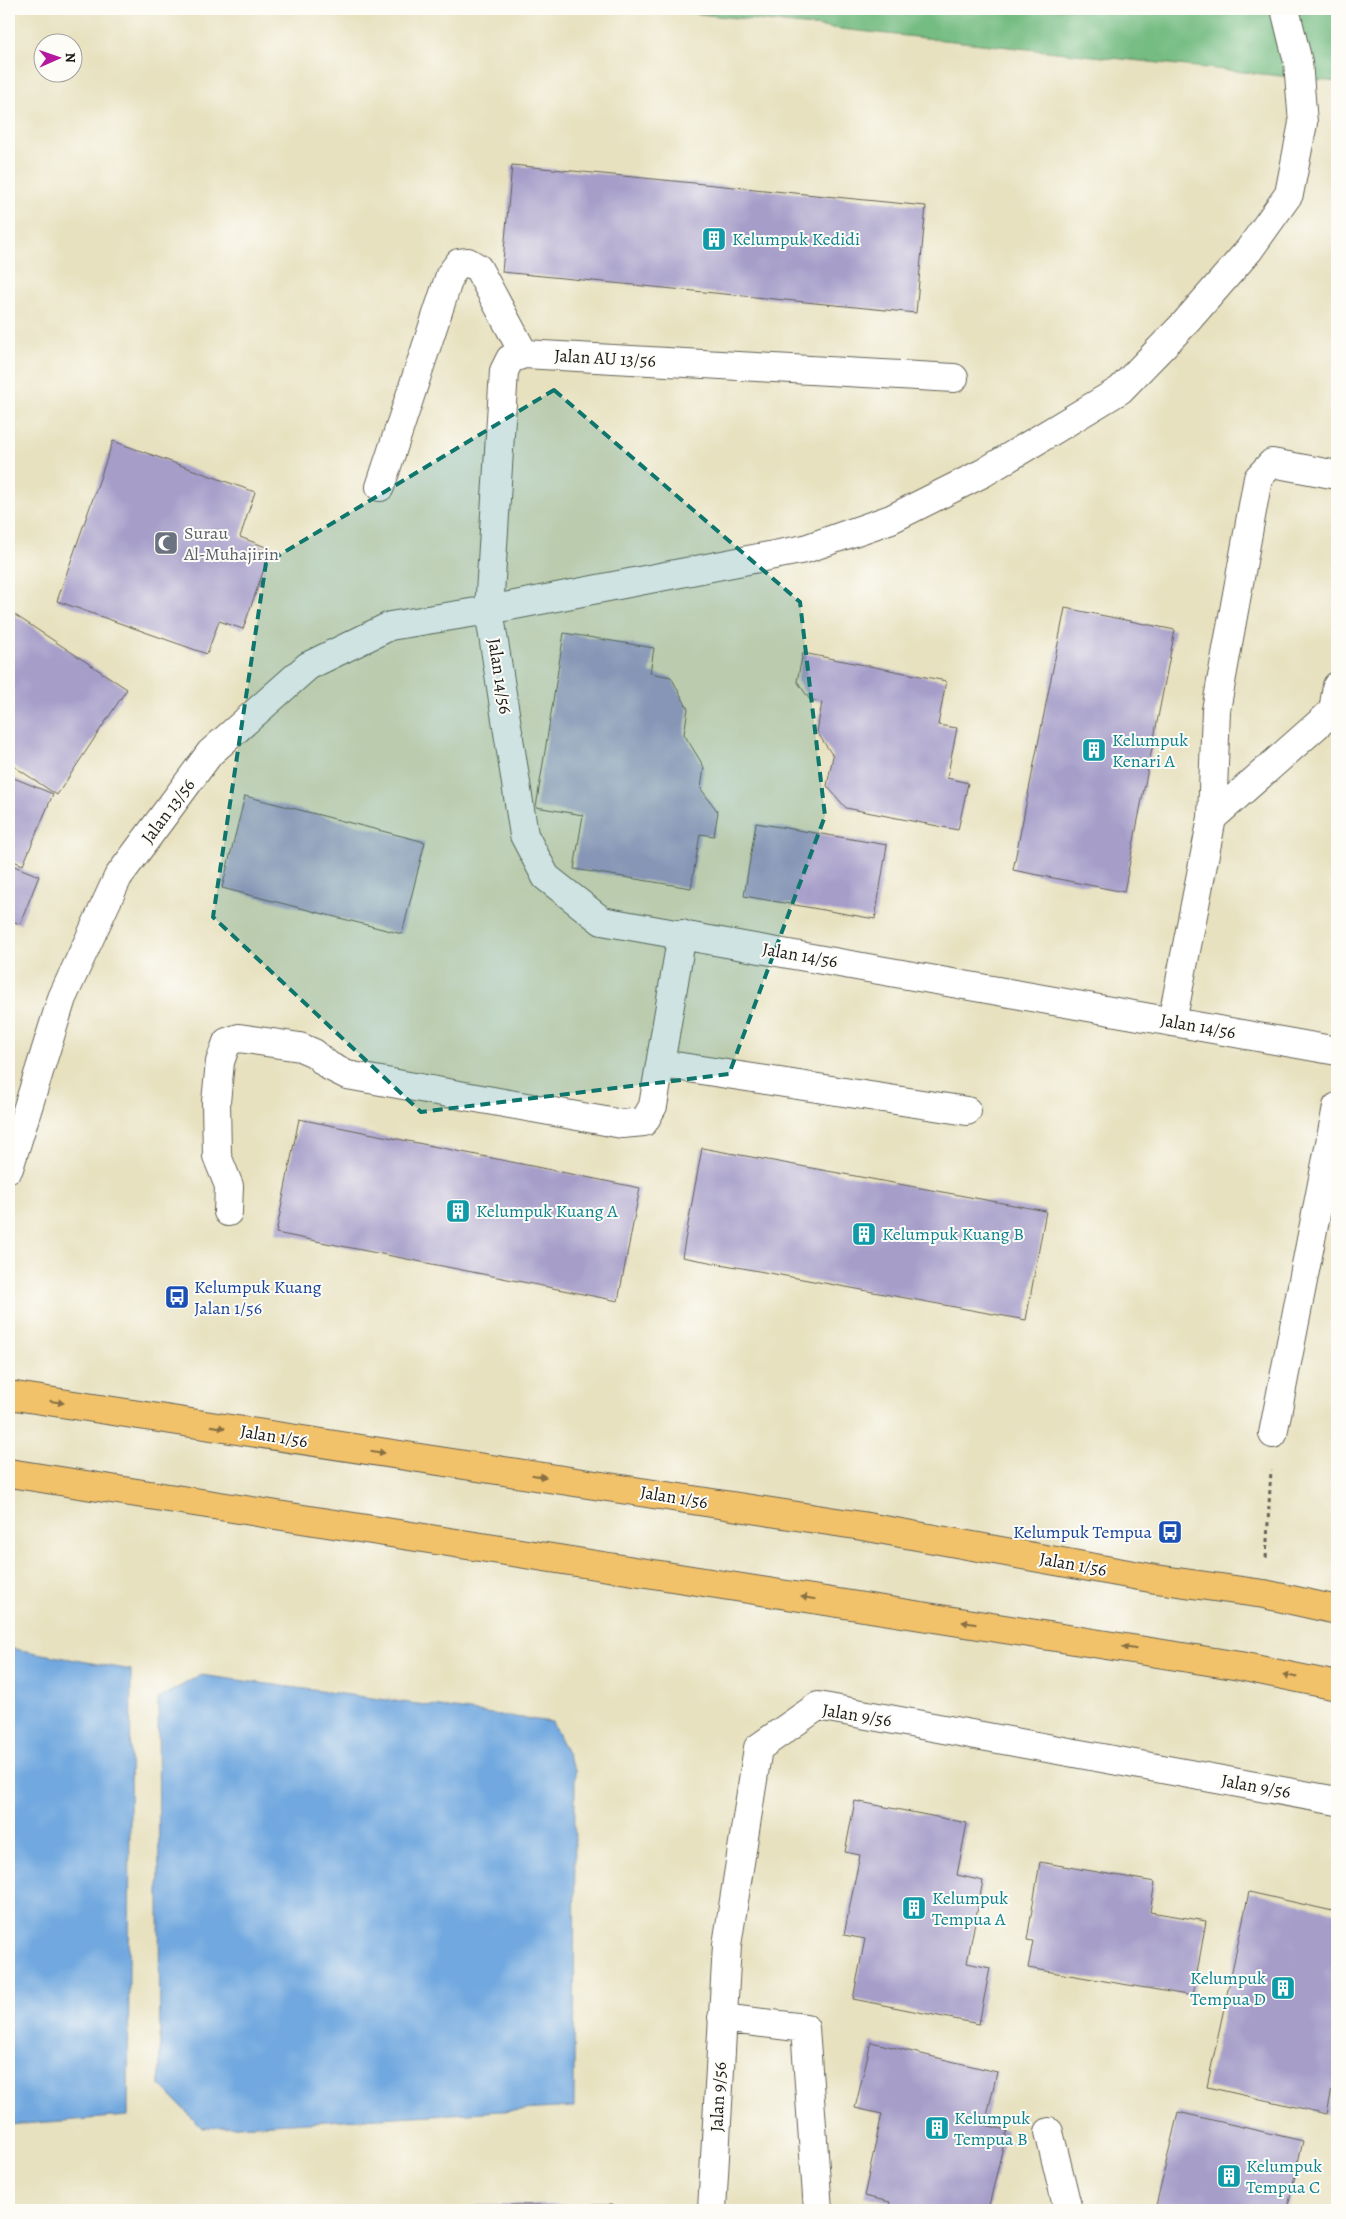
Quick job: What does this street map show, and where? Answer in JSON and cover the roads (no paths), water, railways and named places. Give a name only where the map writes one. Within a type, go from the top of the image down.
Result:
[{"type":"main road","name":"Jalan 1/56","points":[[9,1395],[862,1526],[1156,1579],[1264,1594],[1337,1610]]},
{"type":"main road","points":[[9,1473],[1240,1666],[1337,1686]]},
{"type":"street","name":"Jalan 13/56","points":[[9,1168],[62,998],[118,877],[210,753],[308,666],[390,626],[490,610],[805,549],[891,519],[983,474],[1120,390],[1186,322],[1249,250],[1288,194],[1303,123],[1298,62],[1285,9]]},
{"type":"street","points":[[380,487],[450,275],[459,264],[468,262],[478,268],[524,354],[510,358],[504,371],[490,610]]},
{"type":"street","name":"Jalan AU 13/56","points":[[524,354],[954,378]]},
{"type":"street","points":[[1172,1022],[1212,818],[1216,710],[1258,478],[1272,463],[1337,475]]},
{"type":"street","name":"Jalan 14/56","points":[[490,610],[524,835],[546,877],[602,921],[1337,1051]]},
{"type":"street","points":[[1212,818],[1336,703]]},
{"type":"street","points":[[228,1212],[229,1186],[217,1156],[216,1102],[220,1062],[227,1042],[239,1038],[300,1047],[314,1053],[329,1066],[347,1075],[622,1124],[644,1122],[653,1106],[662,1064],[682,934]]},
{"type":"street","points":[[662,1064],[967,1111]]},
{"type":"street","points":[[1273,1434],[1337,1108]]},
{"type":"street","name":"Jalan 9/56","points":[[712,2210],[727,1945],[758,1748],[818,1706],[1337,1801]]},
{"type":"street","points":[[722,2018],[805,2028],[818,2210]]},
{"type":"street","points":[[1049,2132],[1068,2210]]},
{"type":"water","points":[[9,1648],[131,1670],[128,2116],[9,2125]]},
{"type":"water","points":[[200,1675],[552,1722],[575,1770],[574,2107],[202,2128],[160,2085],[158,1699]]},
{"type":"place","name":"Kelumpuk Kedidi","points":[[714,239]]},
{"type":"place","name":"Surau Al-Muhajirin","points":[[166,543]]},
{"type":"place","name":"Kelumpuk Kenari A","points":[[1094,750]]},
{"type":"place","name":"Kelumpuk Kuang A","points":[[458,1211]]},
{"type":"place","name":"Kelumpuk Kuang B","points":[[864,1234]]},
{"type":"place","name":"Kelumpuk Kuang Jalan 1/56","points":[[177,1297]]},
{"type":"place","name":"Kelumpuk Tempua","points":[[1170,1532]]},
{"type":"place","name":"Kelumpuk Tempua A","points":[[914,1908]]},
{"type":"place","name":"Kelumpuk Tempua D","points":[[1283,1988]]},
{"type":"place","name":"Kelumpuk Tempua B","points":[[937,2128]]},
{"type":"place","name":"Kelumpuk Tempua C","points":[[1229,2176]]}]
